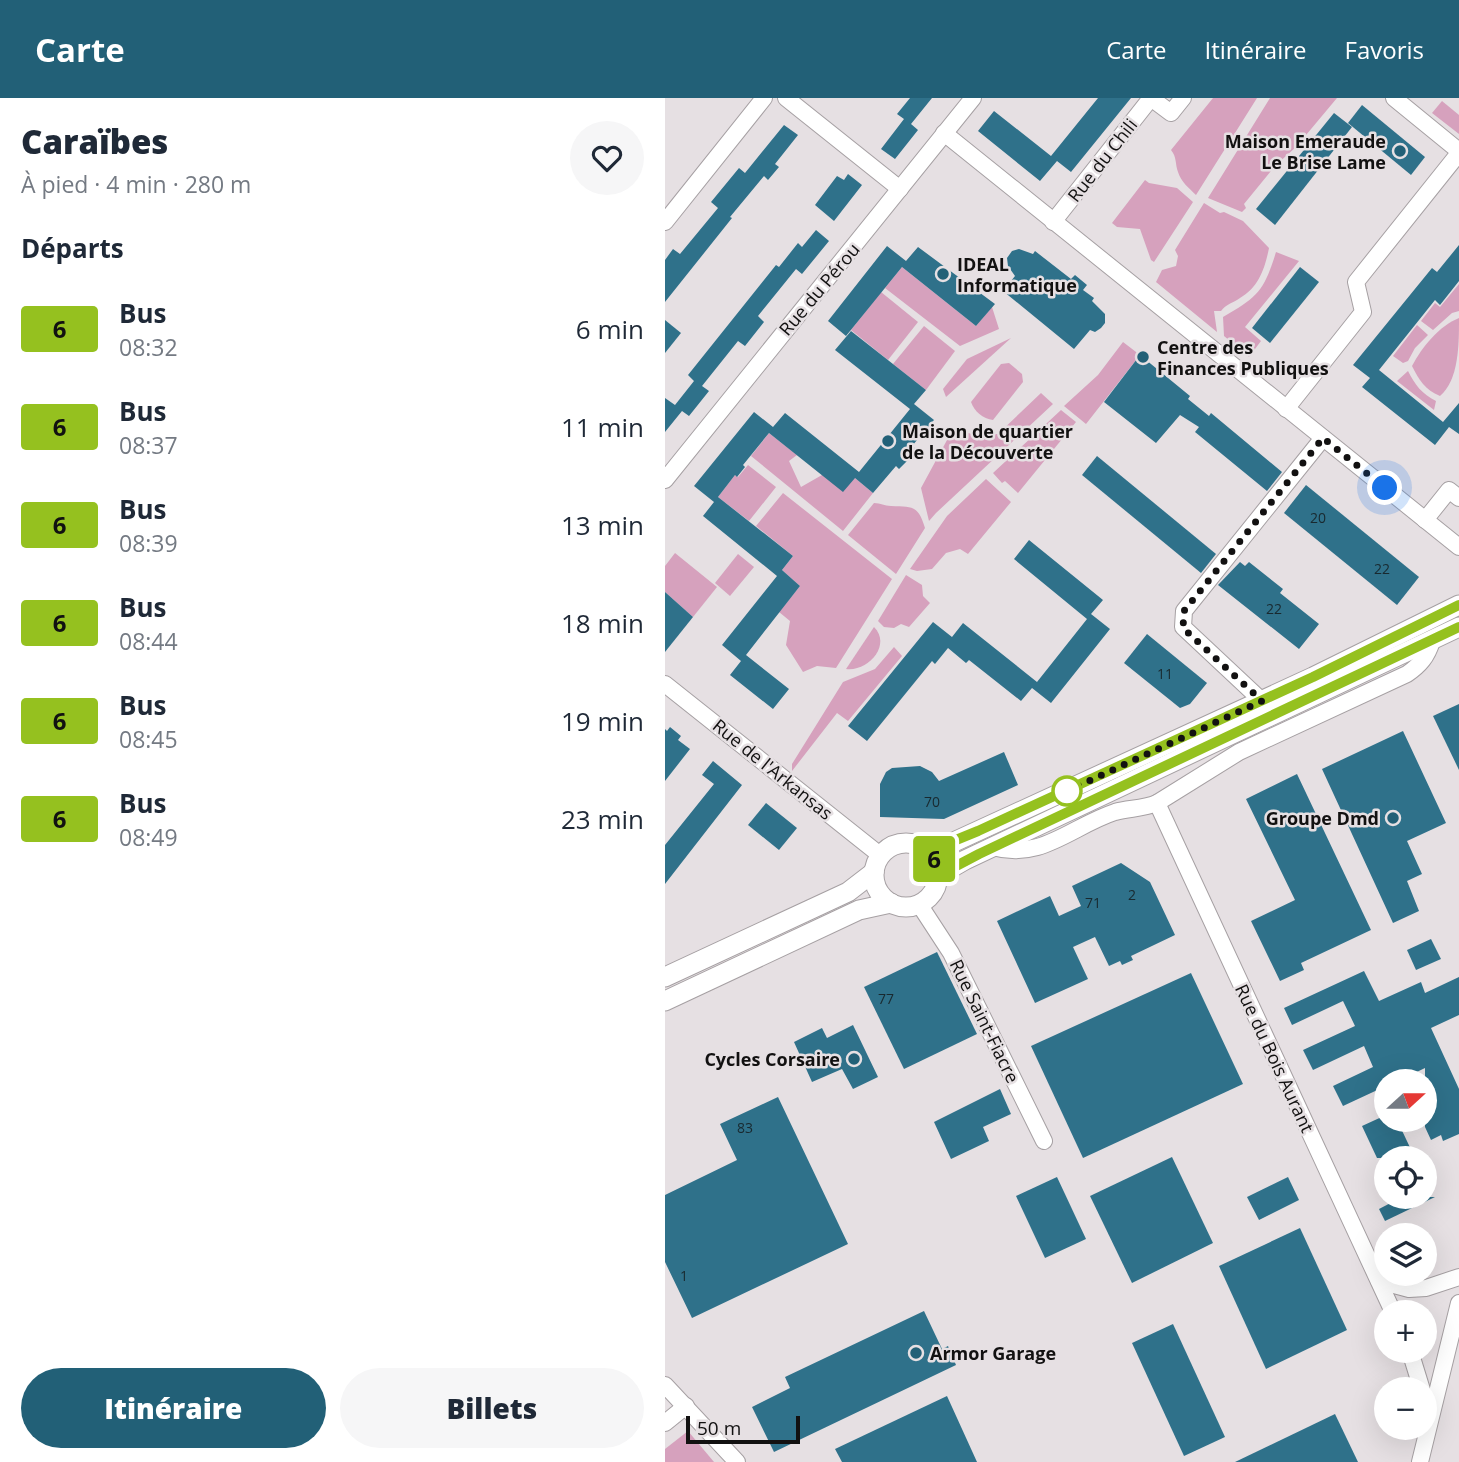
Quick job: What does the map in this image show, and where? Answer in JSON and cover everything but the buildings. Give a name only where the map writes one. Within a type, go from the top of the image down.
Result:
[{"type":"main road","points":[[929,851],[1262,701],[1459,605]]},
{"type":"main road","points":[[939,875],[1459,627]]},
{"type":"main road","points":[[665,977],[848,892],[895,844],[904,842],[929,851],[939,875],[935,890],[919,904],[905,907],[891,903],[878,890],[877,864]]},
{"type":"main road","points":[[665,1001],[859,911],[891,903]]},
{"type":"street","points":[[666,220],[764,98]]},
{"type":"street","points":[[786,98],[900,189]]},
{"type":"street","name":"Rue du Pérou","points":[[665,480],[972,98]]},
{"type":"street","name":"Rue du Chili","points":[[1053,222],[1151,98],[1171,113],[1183,98]]},
{"type":"street","points":[[1286,408],[1363,312],[1356,282],[1459,152],[1394,98]]},
{"type":"street","points":[[944,133],[1459,547]]},
{"type":"street","points":[[1262,701],[1183,628],[1184,611],[1323,438]]},
{"type":"street","points":[[1425,520],[1449,490],[1459,498]]},
{"type":"street","points":[[993,847],[1009,852],[1044,846],[1114,813],[1146,808],[1157,803],[1239,752],[1407,674],[1420,666],[1429,651],[1431,641]]},
{"type":"street","name":"Rue de l'Arkansas","points":[[665,684],[877,864]]},
{"type":"street","name":"Rue du Bois Aurant","points":[[1157,803],[1374,1272]]},
{"type":"street","name":"Rue Saint-Fiacre","points":[[919,904],[951,953],[1044,1141]]},
{"type":"street","points":[[1437,1285],[1459,1278]]},
{"type":"street","points":[[1397,1286],[1409,1289],[1433,1286]]},
{"type":"street","points":[[1437,1391],[1459,1303]]},
{"type":"street","points":[[665,1385],[737,1462]]},
{"type":"street","points":[[665,1423],[686,1406]]},
{"type":"street","points":[[1420,1462],[1425,1440]]},
{"type":"shaded area","points":[[1213,98],[1257,98],[1196,195],[1181,179],[1171,150]]},
{"type":"shaded area","points":[[1270,98],[1337,98],[1296,147],[1275,166],[1244,204],[1246,208],[1242,212],[1208,198]]},
{"type":"shaded area","points":[[1442,101],[1459,115],[1459,134],[1432,113]]},
{"type":"shaded area","points":[[1145,180],[1177,188],[1193,202],[1154,262],[1140,229],[1117,227],[1112,223]]},
{"type":"shaded area","points":[[1204,203],[1220,213],[1224,212],[1243,221],[1269,248],[1263,270],[1247,294],[1221,311],[1214,311],[1217,332],[1156,282],[1162,270],[1176,266],[1178,256],[1175,250]]},
{"type":"shaded area","points":[[1276,252],[1299,261],[1245,327],[1261,341],[1249,357],[1224,336],[1223,317],[1258,292],[1268,276]]},
{"type":"shaded area","points":[[902,267],[976,326],[992,307],[999,329],[960,346],[885,288]]},
{"type":"shaded area","points":[[1459,284],[1459,311],[1452,313],[1433,330],[1421,321],[1435,303],[1440,307]]},
{"type":"shaded area","points":[[881,292],[918,322],[888,360],[851,330]]},
{"type":"shaded area","points":[[1459,318],[1454,371],[1451,381],[1440,396],[1423,384],[1412,366],[1432,338]]},
{"type":"shaded area","points":[[1417,325],[1428,335],[1415,348],[1408,361],[1403,363],[1393,356]]},
{"type":"shaded area","points":[[924,326],[955,351],[926,390],[893,364]]},
{"type":"shaded area","points":[[1011,338],[946,397],[943,389],[967,359]]},
{"type":"shaded area","points":[[1123,342],[1140,355],[1086,424],[1064,406],[1098,375]]},
{"type":"shaded area","points":[[1009,363],[1022,374],[1023,382],[993,420],[986,418],[971,402],[1001,364]]},
{"type":"shaded area","points":[[1408,371],[1419,389],[1436,401],[1434,410],[1397,381]]},
{"type":"shaded area","points":[[1041,393],[1053,404],[929,521],[921,488],[953,429],[972,434],[998,434]]},
{"type":"shaded area","points":[[1061,410],[1076,422],[1018,493],[1005,481],[1002,483],[993,473]]},
{"type":"shaded area","points":[[769,433],[797,455],[789,461],[801,487],[822,475],[855,478],[873,493],[843,531],[751,456]]},
{"type":"shaded area","points":[[748,465],[776,487],[749,521],[718,497],[735,475],[738,477]]},
{"type":"shaded area","points":[[986,479],[1011,502],[968,554],[960,549],[946,553],[932,569],[910,569],[947,516]]},
{"type":"shaded area","points":[[783,493],[892,579],[836,668],[817,666],[803,672],[786,645],[790,621],[779,612],[800,586],[782,570],[793,556],[756,526]]},
{"type":"shaded area","points":[[874,503],[910,507],[920,515],[925,528],[896,574],[848,535]]},
{"type":"shaded area","points":[[675,553],[717,587],[693,617],[665,592],[665,566]]},
{"type":"shaded area","points":[[738,554],[754,567],[730,596],[715,583]]},
{"type":"shaded area","points":[[906,575],[922,585],[923,596],[930,603],[909,627],[901,624],[894,628],[884,627],[878,621]]},
{"type":"shaded area","points":[[874,627],[880,642],[875,656],[862,666],[846,669]]},
{"type":"shaded area","points":[[894,647],[902,656],[848,721],[837,713],[792,771],[792,764],[843,682],[875,669]]},
{"type":"shaded area","points":[[688,1431],[714,1462],[665,1462],[665,1449]]},
{"type":"bus line","name":"6","points":[[1459,605],[1313,677],[929,851],[939,875],[1459,627]]},
{"type":"place","name":"Maison Emeraude Le Brise Lame","points":[[1400,151]]},
{"type":"place","name":"IDEAL Informatique","points":[[943,274]]},
{"type":"place","name":"Centre des Finances Publiques","points":[[1143,357]]},
{"type":"place","name":"Maison de quartier de la Découverte","points":[[888,441]]},
{"type":"place","name":"Groupe Dmd","points":[[1393,818]]},
{"type":"place","name":"Cycles Corsaire","points":[[854,1059]]},
{"type":"place","name":"Armor Garage","points":[[916,1353]]},
{"type":"route","points":[[1067,791],[1262,701],[1183,628],[1184,611],[1323,438],[1385,488]]}]
